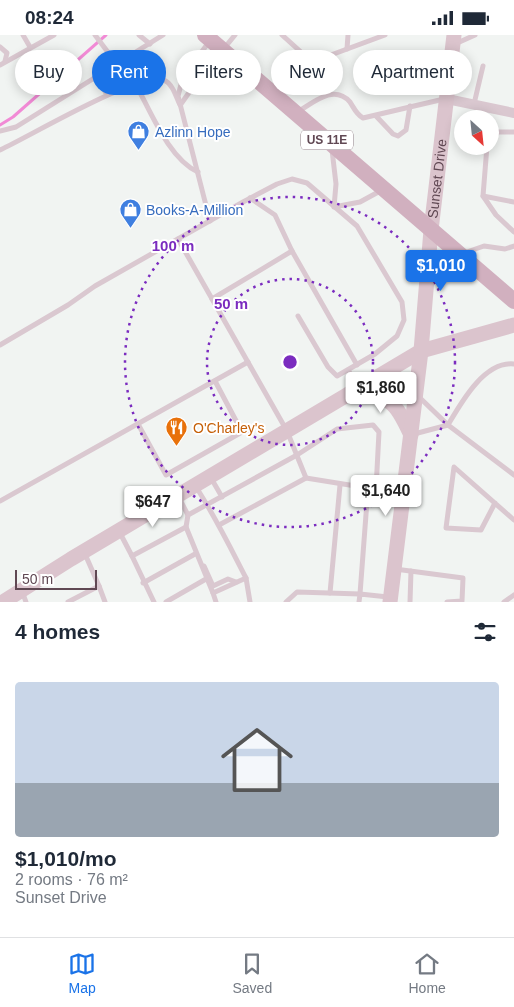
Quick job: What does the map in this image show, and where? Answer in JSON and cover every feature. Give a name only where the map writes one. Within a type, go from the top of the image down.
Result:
[{"type":"main road","name":"US 11E","points":[[213,42],[514,301]]},
{"type":"street","name":"Sunset Drive","points":[[391,600],[421,351],[431,230],[453,40]]},
{"type":"street","points":[[447,99],[514,113]]},
{"type":"street","points":[[3,602],[24,596],[84,552],[421,351],[514,325]]},
{"type":"street","points":[[354,391],[386,399],[399,410],[411,435]]},
{"type":"lane","points":[[24,35],[30,47]]},
{"type":"lane","points":[[0,63],[54,35]]},
{"type":"lane","points":[[95,35],[106,50]]},
{"type":"lane","points":[[139,35],[150,44]]},
{"type":"lane","points":[[139,50],[163,35]]},
{"type":"lane","points":[[210,221],[178,96],[180,84],[213,42],[235,35]]},
{"type":"lane","points":[[282,35],[312,62],[385,35]]},
{"type":"lane","points":[[347,49],[348,35]]},
{"type":"lane","points":[[367,35],[372,40]]},
{"type":"lane","points":[[453,40],[475,35]]},
{"type":"lane","points":[[180,105],[194,83],[213,42]]},
{"type":"lane","points":[[0,47],[7,53],[6,61]]},
{"type":"lane","points":[[474,105],[483,66]]},
{"type":"lane","points":[[0,131],[16,127],[92,78]]},
{"type":"lane","points":[[166,82],[172,86],[180,105]]},
{"type":"lane","points":[[296,113],[326,95],[334,94],[348,101],[359,116],[370,118],[410,106],[447,99]]},
{"type":"lane","points":[[0,150],[107,95]]},
{"type":"lane","points":[[142,95],[175,155],[189,168],[198,172]]},
{"type":"lane","points":[[376,116],[393,134],[398,136],[406,130],[410,106]]},
{"type":"lane","points":[[499,132],[514,133]]},
{"type":"lane","points":[[332,145],[336,184],[334,207]]},
{"type":"lane","points":[[486,155],[483,196],[496,215],[514,232]]},
{"type":"lane","points":[[0,345],[250,197],[292,179],[307,183],[357,226],[402,302],[404,320],[397,336],[357,365],[337,376],[328,367],[298,316]]},
{"type":"lane","points":[[334,207],[360,202],[384,189]]},
{"type":"lane","points":[[483,196],[514,202]]},
{"type":"lane","points":[[250,197],[275,215],[292,251],[357,365]]},
{"type":"lane","points":[[178,239],[287,431],[306,478]]},
{"type":"lane","points":[[460,255],[484,246],[505,249],[514,246]]},
{"type":"lane","points":[[212,299],[292,251]]},
{"type":"lane","points":[[0,501],[248,362]]},
{"type":"lane","points":[[411,435],[448,425],[458,407],[483,376],[494,367],[514,364]]},
{"type":"lane","points":[[348,370],[354,391]]},
{"type":"lane","points":[[138,424],[166,475],[242,432],[216,381]]},
{"type":"lane","points":[[416,394],[448,425],[514,475]]},
{"type":"lane","points":[[188,515],[297,455],[337,429],[372,425],[379,433],[376,489]]},
{"type":"lane","points":[[494,503],[481,531],[446,528],[454,467],[514,520]]},
{"type":"lane","points":[[210,477],[222,497]]},
{"type":"lane","points":[[219,525],[306,478],[340,485],[404,491]]},
{"type":"lane","points":[[195,485],[208,505],[246,577],[250,602]]},
{"type":"lane","points":[[330,593],[340,485]]},
{"type":"lane","points":[[360,602],[368,488]]},
{"type":"lane","points":[[178,496],[188,515],[186,527],[196,556],[216,602]]},
{"type":"lane","points":[[132,556],[186,527]]},
{"type":"lane","points":[[119,531],[154,602]]},
{"type":"lane","points":[[84,552],[106,602]]},
{"type":"lane","points":[[196,556],[200,558],[213,586],[228,579],[236,582]]},
{"type":"lane","points":[[143,583],[196,556]]},
{"type":"lane","points":[[395,569],[463,578],[462,601],[447,602]]},
{"type":"lane","points":[[410,602],[411,571]]},
{"type":"lane","points":[[212,593],[246,577]]},
{"type":"lane","points":[[166,602],[206,579]]},
{"type":"lane","points":[[68,602],[99,586]]},
{"type":"lane","points":[[286,602],[297,592],[360,594],[391,600]]},
{"type":"lane","points":[[504,602],[514,595]]},
{"type":"waterway","points":[[0,125],[13,117],[106,35]]},
{"type":"place","name":"Azlinn Hope","points":[[139,151]]},
{"type":"place","name":"Books-A-Million","points":[[130,229]]},
{"type":"place","name":"O'Charley's","points":[[177,447]]}]
